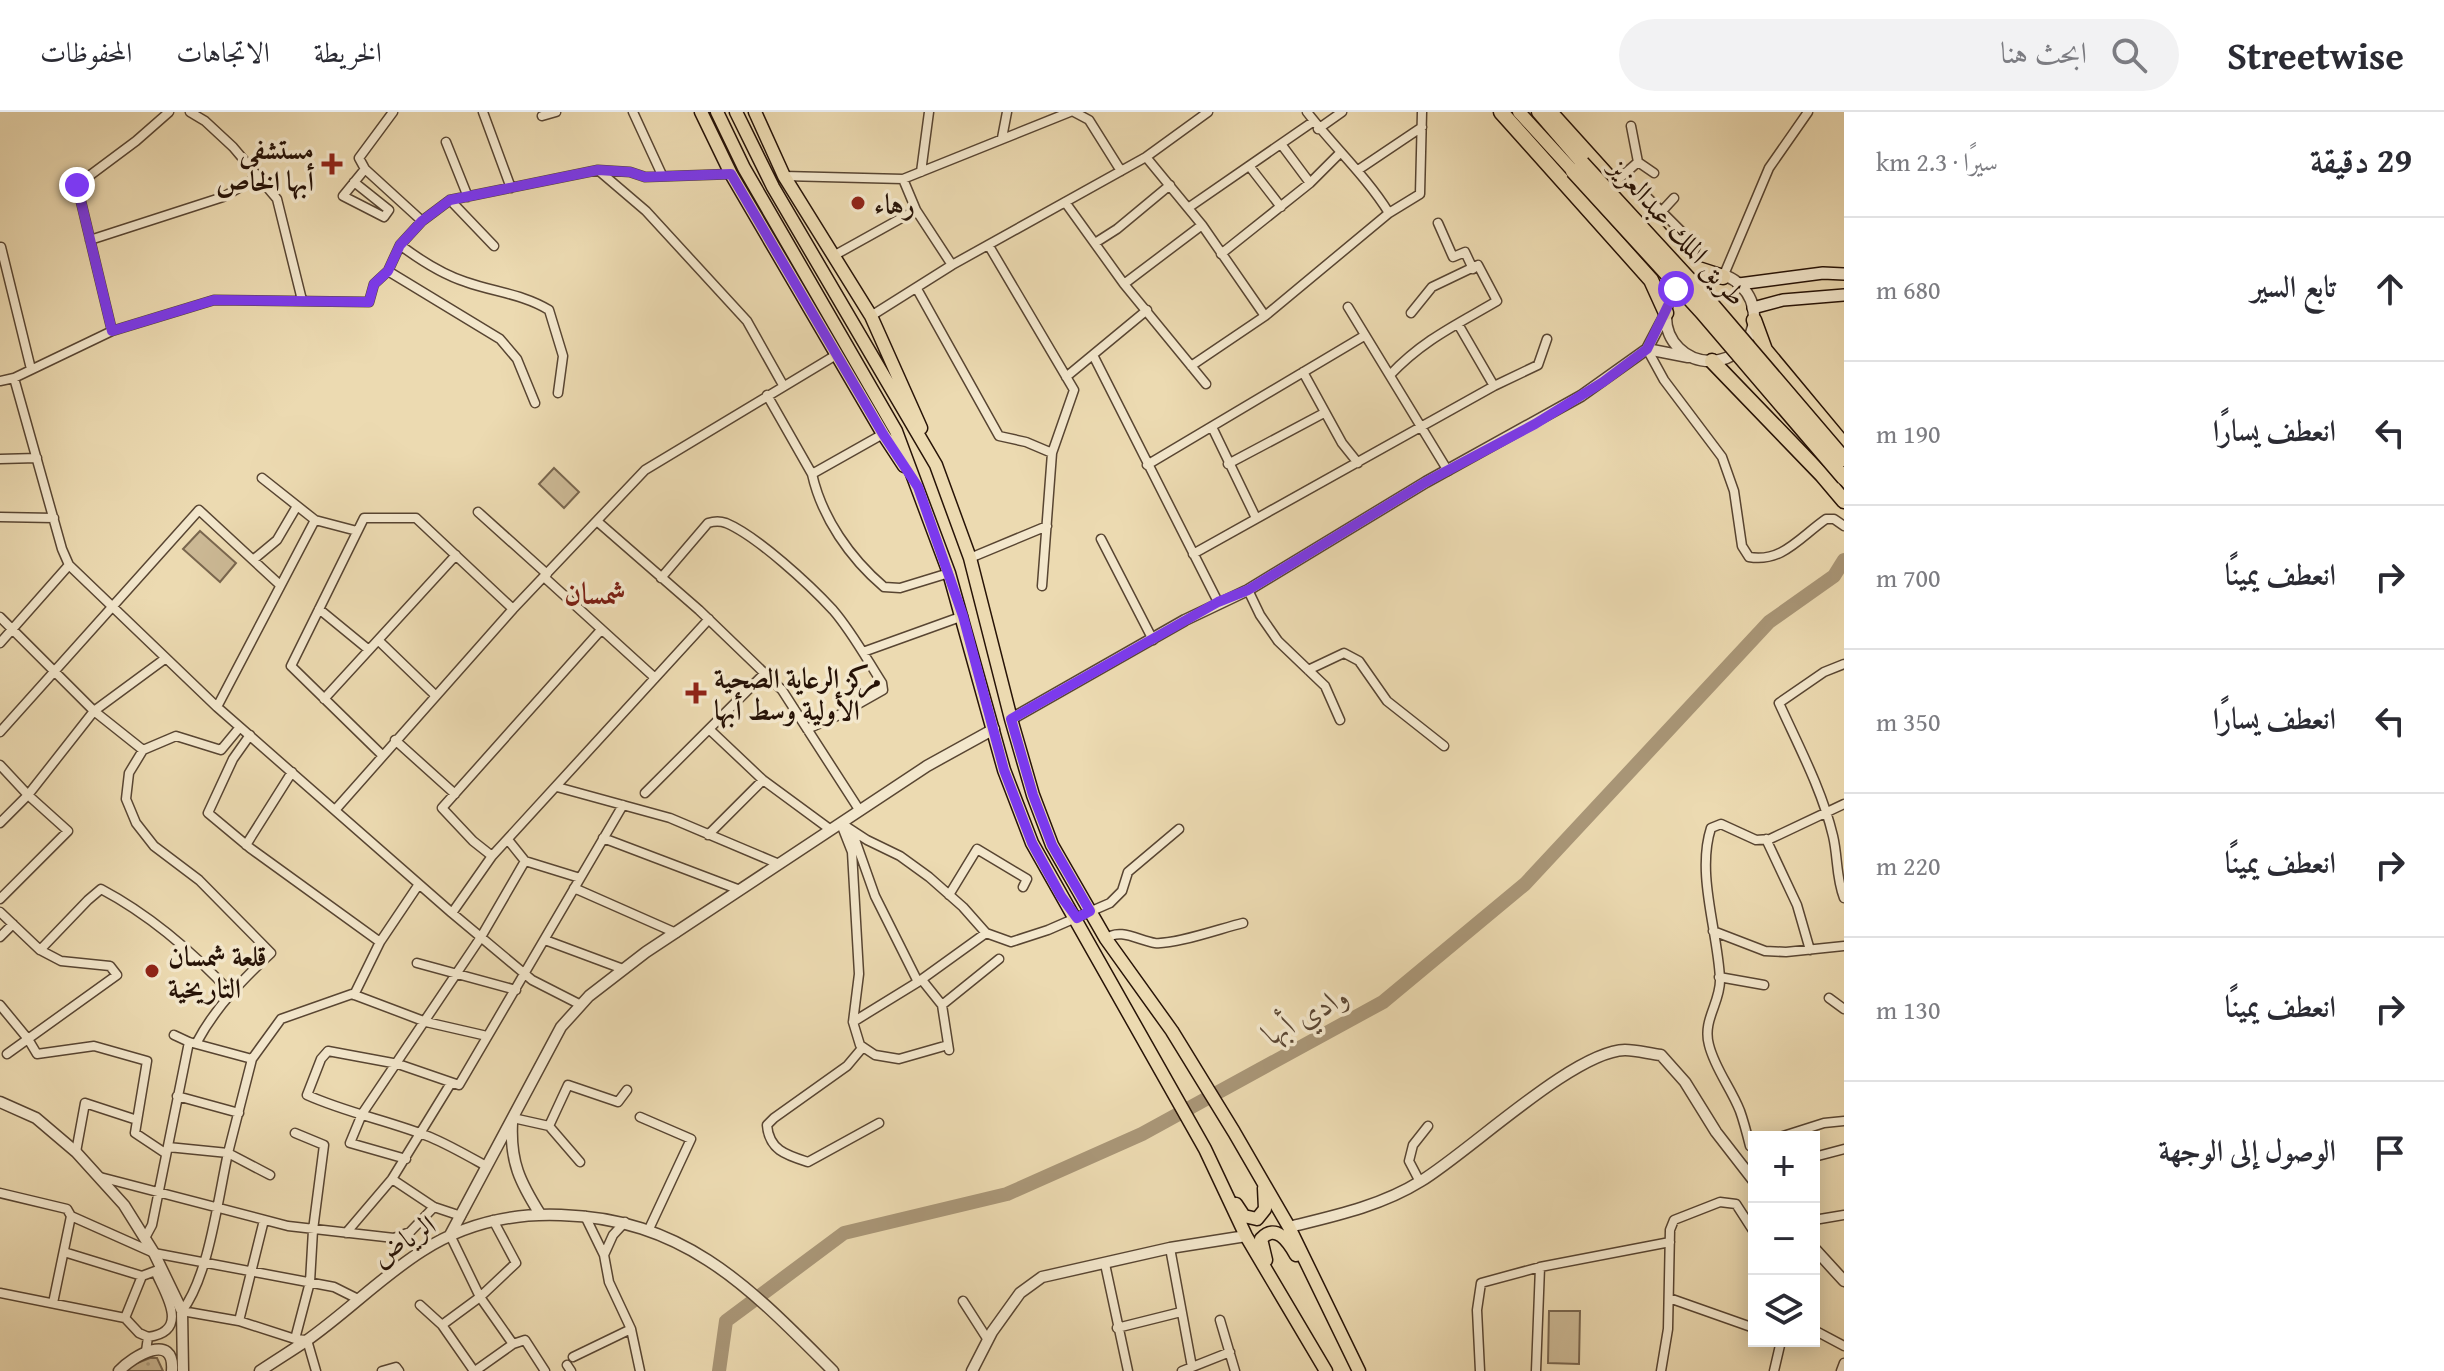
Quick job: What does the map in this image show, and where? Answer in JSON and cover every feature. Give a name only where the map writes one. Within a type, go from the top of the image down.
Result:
[{"type":"highway","points":[[1501,112],[1651,280],[1666,313]]},
{"type":"highway","points":[[1550,112],[1689,266],[1723,277]]},
{"type":"highway","name":"طريق الملك عبدالعزيز","points":[[1578,167],[1708,300],[1844,459]]},
{"type":"highway","name":"طريق الملك عبدالعزيز","points":[[1578,167],[1844,478]]},
{"type":"highway","points":[[1754,314],[1765,350],[1844,445]]},
{"type":"highway","points":[[1706,360],[1822,475],[1844,501]]},
{"type":"main road","points":[[701,112],[731,174],[883,434],[918,487]]},
{"type":"main road","points":[[717,112],[744,168],[896,431],[949,573],[1004,770],[1032,843],[1205,1149],[1246,1236],[1326,1371]]},
{"type":"main road","points":[[736,112],[773,187],[936,465]]},
{"type":"main road","points":[[755,112],[784,176],[871,316],[912,403],[970,558],[1011,719],[1033,795],[1052,845],[1106,939],[1172,1031],[1234,1132],[1289,1227],[1359,1371]]},
{"type":"main road","name":"طريق الملك عبدالعزيز","points":[[1519,112],[1578,167]]},
{"type":"main road","name":"طريق الملك عبدالعزيز","points":[[1538,112],[1578,167]]},
{"type":"main road","points":[[803,237],[871,316]]},
{"type":"main road","points":[[786,240],[818,322]]},
{"type":"main road","points":[[1739,284],[1823,273],[1844,274]]},
{"type":"main road","points":[[1754,314],[1783,300],[1844,295]]},
{"type":"main road","points":[[1218,1178],[1244,1216],[1249,1218],[1257,1219],[1265,1209],[1264,1185]]},
{"type":"main road","points":[[1276,1286],[1261,1247],[1261,1239],[1267,1233],[1275,1232],[1282,1235],[1317,1283]]},
{"type":"street","points":[[112,331],[77,185],[169,112]]},
{"type":"street","points":[[190,112],[205,121],[233,147],[277,199],[302,300]]},
{"type":"street","points":[[393,112],[359,158],[365,169],[422,221]]},
{"type":"street","points":[[483,112],[511,188]]},
{"type":"street","points":[[542,116],[556,112]]},
{"type":"street","points":[[633,112],[662,175]]},
{"type":"street","points":[[921,172],[929,112]]},
{"type":"street","points":[[1002,138],[1007,112]]},
{"type":"street","points":[[784,176],[903,179],[1072,112],[1089,120],[1121,171]]},
{"type":"street","points":[[1307,112],[1358,170],[1389,213]]},
{"type":"street","points":[[1188,208],[1281,144],[1342,112]]},
{"type":"street","points":[[1191,366],[1265,316],[1389,213],[1420,194],[1422,112]]},
{"type":"street","points":[[1723,277],[1769,168],[1808,112]]},
{"type":"street","points":[[871,316],[952,265],[1146,157],[1204,113]]},
{"type":"street","points":[[1631,126],[1638,162],[1654,173]]},
{"type":"street","points":[[1358,170],[1422,127]]},
{"type":"street","points":[[446,142],[468,197]]},
{"type":"street","points":[[1281,144],[1310,183]]},
{"type":"street","points":[[1221,254],[1310,183],[1340,153]]},
{"type":"street","points":[[1146,157],[1202,225],[1265,316]]},
{"type":"street","points":[[1614,183],[1638,162]]},
{"type":"street","points":[[1250,167],[1281,207]]},
{"type":"street","points":[[354,182],[389,210],[384,217],[343,196],[354,182],[365,169]]},
{"type":"street","points":[[598,170],[680,245],[747,321],[783,385]]},
{"type":"street","points":[[0,381],[14,378],[112,331],[214,300],[369,302],[374,284],[388,271],[400,245],[422,221],[450,200],[598,170],[630,172],[645,177],[731,174]]},
{"type":"street","points":[[90,240],[223,197],[258,177]]},
{"type":"street","points":[[903,179],[916,210],[952,265]]},
{"type":"street","points":[[1095,243],[1170,185]]},
{"type":"street","points":[[1633,205],[1647,197],[1696,246],[1689,266]]},
{"type":"street","points":[[1662,211],[1674,198]]},
{"type":"street","points":[[450,200],[494,246]]},
{"type":"street","points":[[1065,202],[1124,284],[1206,384]]},
{"type":"street","points":[[835,255],[916,210]]},
{"type":"street","points":[[1438,223],[1453,257],[1465,252],[1473,269]]},
{"type":"street","points":[[1124,284],[1202,225]]},
{"type":"street","points":[[400,245],[427,265],[465,282],[534,301],[549,310],[563,356],[558,393]]},
{"type":"street","points":[[989,246],[1074,390],[1052,453],[1042,586]]},
{"type":"street","points":[[0,247],[31,369]]},
{"type":"street","points":[[1390,375],[1411,352],[1497,301],[1478,265],[1432,287],[1411,313]]},
{"type":"street","points":[[388,271],[500,339],[517,359],[535,403]]},
{"type":"street","points":[[1011,719],[1218,602],[1248,590],[1581,396],[1647,349],[1666,313],[1669,300],[1686,280],[1698,274],[1723,277],[1739,284],[1748,295],[1754,314],[1751,332],[1736,352],[1706,360],[1647,349]]},
{"type":"street","points":[[917,289],[999,436],[1026,442],[1052,453]]},
{"type":"street","points":[[1348,307],[1448,471]]},
{"type":"street","points":[[1066,377],[1147,310]]},
{"type":"street","points":[[1666,313],[1671,337],[1688,355],[1706,360]]},
{"type":"street","points":[[1458,324],[1494,386]]},
{"type":"street","points":[[1147,465],[1364,336]]},
{"type":"street","points":[[1193,554],[1494,386],[1538,365],[1547,339]]},
{"type":"street","points":[[1647,349],[1664,380],[1722,457],[1734,491],[1739,533],[1749,557],[1762,560],[1782,554],[1826,519],[1834,519],[1844,526]]},
{"type":"street","points":[[336,809],[513,609],[645,470],[836,355]]},
{"type":"street","points":[[1093,355],[1218,602]]},
{"type":"street","points":[[1303,372],[1342,443],[1358,463]]},
{"type":"street","points":[[14,378],[69,565],[217,707],[452,913],[526,975],[581,1005]]},
{"type":"street","points":[[767,395],[812,474],[817,495],[833,525],[854,556],[884,587],[900,588],[949,573]]},
{"type":"street","points":[[1228,464],[1324,413]]},
{"type":"street","points":[[1212,427],[1256,518]]},
{"type":"street","points":[[812,474],[883,434]]},
{"type":"street","points":[[0,459],[37,458]]},
{"type":"street","points":[[262,478],[315,520],[357,531]]},
{"type":"street","points":[[253,560],[277,540],[297,506]]},
{"type":"street","points":[[0,732],[199,510],[280,585]]},
{"type":"street","points":[[478,512],[654,677]]},
{"type":"street","points":[[0,517],[54,518]]},
{"type":"street","points":[[382,755],[291,666],[364,518],[416,518],[513,609]]},
{"type":"street","points":[[217,707],[315,520]]},
{"type":"street","points":[[661,578],[708,523],[718,521],[729,524],[791,571],[831,609],[863,652],[883,690],[807,729]]},
{"type":"street","points":[[598,522],[709,619],[782,690],[860,811]]},
{"type":"street","points":[[970,558],[1047,526]]},
{"type":"street","points":[[1101,539],[1153,640]]},
{"type":"street","points":[[324,699],[456,555]]},
{"type":"street","points":[[0,643],[69,565]]},
{"type":"street","points":[[1248,590],[1278,641],[1325,686],[1340,720]]},
{"type":"street","points":[[319,609],[369,650]]},
{"type":"street","points":[[863,652],[963,616]]},
{"type":"street","points":[[0,617],[94,711],[143,750]]},
{"type":"street","points":[[452,913],[492,856],[509,841],[709,619]]},
{"type":"street","points":[[492,856],[442,808],[601,630]]},
{"type":"street","points":[[378,640],[435,695]]},
{"type":"street","points":[[1308,670],[1344,653],[1359,661],[1387,701],[1444,746]]},
{"type":"street","points":[[0,823],[28,795],[94,711],[166,658]]},
{"type":"street","points":[[1844,664],[1824,672],[1779,703],[1817,786],[1833,838],[1839,886],[1844,898]]},
{"type":"street","points":[[645,793],[765,673]]},
{"type":"street","points":[[145,1238],[152,1225],[177,1096],[193,1042],[241,981],[271,953],[199,880],[154,846],[136,823],[126,799],[129,773],[143,750],[176,736],[221,750],[240,727]]},
{"type":"street","points":[[709,729],[763,780],[831,830]]},
{"type":"street","points":[[513,1344],[480,1297],[450,1235],[561,1027],[589,996],[623,969],[927,766],[994,729]]},
{"type":"street","points":[[250,735],[233,759],[208,813],[246,845],[380,942]]},
{"type":"street","points":[[395,740],[455,794]]},
{"type":"street","points":[[0,765],[68,831],[0,899]]},
{"type":"street","points":[[246,845],[292,772]]},
{"type":"street","points":[[708,835],[763,780]]},
{"type":"street","points":[[557,787],[670,818],[779,864]]},
{"type":"street","points":[[1748,1134],[1739,1109],[1721,1078],[1708,1042],[1707,1024],[1719,977],[1707,876],[1708,838],[1711,828],[1721,824],[1756,840],[1766,839],[1788,832],[1844,804]]},
{"type":"street","points":[[486,1166],[420,1134],[362,1114],[347,1112],[307,1095],[321,1059],[328,1051],[398,1064],[459,1085],[623,805]]},
{"type":"street","points":[[841,823],[900,856],[949,895],[986,933],[1011,942],[1110,903],[1122,891],[1128,872],[1179,829]]},
{"type":"street","points":[[841,823],[852,852],[858,954],[853,1022],[860,1045],[875,1055],[899,1059],[949,1048],[942,1005],[920,981],[875,896],[852,830]]},
{"type":"street","points":[[603,838],[740,890]]},
{"type":"street","points":[[1766,839],[1797,905],[1810,950]]},
{"type":"street","points":[[509,841],[525,861],[580,878]]},
{"type":"street","points":[[949,895],[977,849],[1027,879],[1023,887]]},
{"type":"street","points":[[406,1159],[350,1143],[362,1114],[481,937],[525,861]]},
{"type":"street","points":[[354,995],[380,942],[419,884]]},
{"type":"street","points":[[574,888],[676,933]]},
{"type":"street","points":[[40,950],[101,889],[131,905],[186,950],[232,994]]},
{"type":"street","points":[[0,912],[40,950],[61,961],[110,966],[117,975],[7,1054]]},
{"type":"street","points":[[1106,939],[1111,934],[1119,934],[1158,943],[1243,923]]},
{"type":"street","points":[[0,937],[13,924]]},
{"type":"street","points":[[1713,931],[1765,951],[1844,946]]},
{"type":"street","points":[[853,1022],[920,981],[986,933]]},
{"type":"street","points":[[545,940],[623,969]]},
{"type":"street","points":[[942,1005],[999,959]]},
{"type":"street","points":[[417,963],[516,990]]},
{"type":"street","points":[[1719,977],[1764,985]]},
{"type":"street","points":[[182,1311],[191,1298],[204,1261],[252,1059],[281,1019],[308,1007],[354,995],[426,1022],[487,1036]]},
{"type":"street","points":[[1829,998],[1844,1009]]},
{"type":"street","points":[[0,1005],[37,1054],[94,1046],[147,1061],[135,1133],[166,1150],[228,1153],[270,1175]]},
{"type":"street","points":[[174,1035],[252,1059]]},
{"type":"street","points":[[863,1047],[834,1076],[774,1118],[767,1125],[768,1137],[776,1149],[808,1162],[879,1123]]},
{"type":"street","points":[[1289,1227],[1361,1209],[1420,1182],[1549,1086],[1599,1056],[1624,1050],[1661,1055],[1685,1082],[1716,1132],[1748,1171]]},
{"type":"street","points":[[346,1233],[406,1159],[451,1083]]},
{"type":"street","points":[[549,1126],[568,1085],[618,1102],[627,1090]]},
{"type":"street","points":[[177,1096],[239,1113]]},
{"type":"street","points":[[0,1102],[36,1118],[76,1152],[124,1205],[154,1253],[173,1310],[171,1324],[161,1335],[148,1337],[139,1333],[125,1318],[0,1293]]},
{"type":"street","points":[[76,1152],[85,1103],[137,1120]]},
{"type":"street","points":[[640,1117],[691,1139],[649,1229]]},
{"type":"street","points":[[513,1118],[549,1126],[580,1162]]},
{"type":"street","points":[[513,1118],[511,1147],[515,1168],[540,1214]]},
{"type":"street","points":[[1799,1131],[1844,1121]]},
{"type":"street","points":[[1420,1182],[1409,1161],[1413,1145],[1428,1126]]},
{"type":"street","points":[[295,1133],[324,1145],[301,1340],[316,1371]]},
{"type":"street","points":[[1735,1156],[1748,1148]]},
{"type":"street","points":[[1820,1155],[1844,1149]]},
{"type":"street","points":[[100,1177],[264,1220],[346,1233],[402,1237],[434,1207]]},
{"type":"street","points":[[392,1179],[434,1207],[461,1216]]},
{"type":"street","points":[[0,1193],[67,1209],[71,1216],[154,1253],[334,1287],[358,1299]]},
{"type":"street","points":[[1661,1371],[1668,1329],[1670,1230],[1674,1220],[1720,1202],[1736,1204],[1748,1223]]},
{"type":"street","name":"الرياض","points":[[260,1371],[421,1252],[450,1235],[493,1220],[540,1214],[625,1222],[649,1229],[693,1251],[746,1286],[833,1371]]},
{"type":"street","points":[[1820,1219],[1844,1215]]},
{"type":"street","points":[[53,1303],[71,1216]]},
{"type":"street","points":[[585,1216],[604,1255],[609,1282],[631,1329],[640,1371]]},
{"type":"street","points":[[239,1321],[264,1220]]},
{"type":"street","points":[[442,1325],[480,1297],[516,1263],[493,1220]]},
{"type":"street","points":[[604,1255],[613,1235],[625,1222]]},
{"type":"street","points":[[972,1371],[988,1340],[1020,1293],[1042,1277],[1170,1248],[1246,1236]]},
{"type":"street","points":[[1480,1371],[1477,1310],[1481,1283],[1540,1267],[1670,1242]]},
{"type":"street","points":[[1170,1248],[1192,1367]]},
{"type":"street","points":[[64,1252],[142,1276],[158,1270]]},
{"type":"street","points":[[1820,1255],[1844,1281]]},
{"type":"street","points":[[1105,1264],[1128,1371]]},
{"type":"street","points":[[1536,1371],[1540,1267]]},
{"type":"street","points":[[158,1270],[182,1311],[183,1371]]},
{"type":"street","points":[[125,1318],[142,1276]]},
{"type":"street","points":[[1669,1298],[1748,1326]]},
{"type":"street","points":[[963,1301],[988,1340]]},
{"type":"street","points":[[420,1305],[442,1325],[479,1370],[513,1344],[525,1340],[545,1371]]},
{"type":"street","points":[[182,1311],[239,1321],[301,1340]]},
{"type":"street","points":[[1117,1328],[1181,1312]]},
{"type":"street","points":[[1220,1320],[1235,1371]]},
{"type":"street","points":[[573,1357],[631,1329]]},
{"type":"street","points":[[1820,1333],[1844,1346]]},
{"type":"street","points":[[146,1351],[148,1337]]},
{"type":"street","points":[[1774,1371],[1780,1347]]},
{"type":"street","points":[[119,1371],[130,1359],[146,1351],[159,1350],[168,1354],[173,1361],[172,1371]]},
{"type":"street","points":[[1182,1371],[1230,1352]]},
{"type":"street","points":[[1841,1371],[1844,1363]]},
{"type":"street","points":[[382,1371],[396,1367],[399,1371]]},
{"type":"shaded area","points":[[554,468],[579,492],[564,508],[539,484]]},
{"type":"shaded area","points":[[200,531],[236,563],[220,582],[183,549]]},
{"type":"shaded area","points":[[1549,1311],[1580,1311],[1579,1364],[1548,1363]]},
{"type":"shaded area","points":[[157,1358],[163,1371],[128,1371],[132,1365]]},
{"type":"waterway","name":"وادي أبها","points":[[719,1371],[726,1321],[844,1233],[1007,1194],[1142,1134],[1383,1002],[1525,884],[1769,622],[1834,576],[1844,560]]},
{"type":"place","name":"مستشفى أبها الخاص","points":[[332,164]]},
{"type":"place","name":"رهاء","points":[[858,203]]},
{"type":"place","name":"مركز الرعاية الصحية الأولية وسط أبها","points":[[696,693]]},
{"type":"place","name":"قلعة شمسان التاريخية","points":[[152,971]]},
{"type":"district","name":"شمسان","points":[[595,593]]},
{"type":"route","points":[[77,185],[112,331],[214,300],[369,302],[374,284],[388,271],[400,245],[422,221],[450,200],[598,170],[630,172],[645,177],[731,174],[883,434],[918,487],[963,616],[1004,770],[1032,843],[1061,896],[1077,918],[1090,911],[1052,845],[1033,795],[1011,719],[1218,602],[1248,590],[1426,482],[1535,424],[1603,382],[1647,349],[1676,289]]}]
